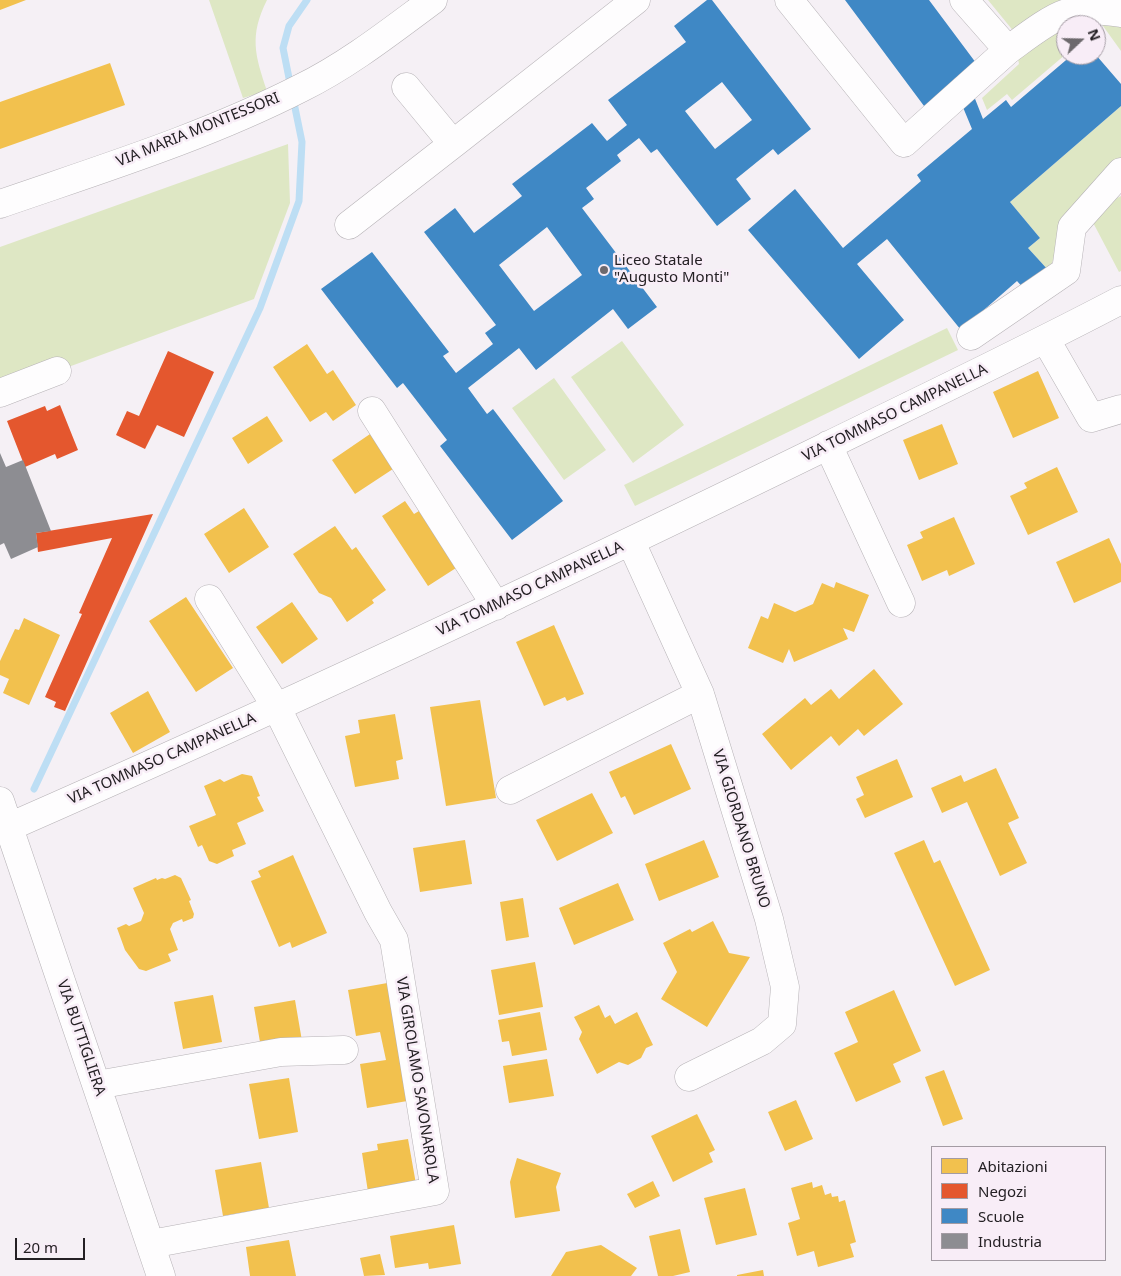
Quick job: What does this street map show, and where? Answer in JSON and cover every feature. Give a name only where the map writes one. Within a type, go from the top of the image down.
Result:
[{"type":"street","name":"VIA MARIA MONTESSORI","points":[[0,204],[171,144],[272,102],[301,88],[377,42],[433,0]]},
{"type":"street","points":[[349,225],[636,0]]},
{"type":"street","points":[[789,0],[904,143],[1008,50],[1035,31],[1066,13],[1099,9],[1121,13]]},
{"type":"street","points":[[964,0],[1008,50]]},
{"type":"street","points":[[406,88],[453,144]]},
{"type":"street","points":[[971,336],[1066,270],[1072,227],[1121,172]]},
{"type":"street","name":"VIA TOMMASO CAMPANELLA","points":[[9,827],[277,708],[496,606],[1046,340],[1121,300]]},
{"type":"street","points":[[1046,340],[1091,418],[1121,409]]},
{"type":"street","points":[[0,393],[57,371]]},
{"type":"street","points":[[372,411],[496,606]]},
{"type":"street","points":[[828,445],[900,603]]},
{"type":"street","name":"VIA GIORDANO BRUNO","points":[[631,542],[700,694],[769,919],[785,988],[782,1024],[762,1041],[689,1076]]},
{"type":"street","points":[[209,599],[277,708]]},
{"type":"street","points":[[510,790],[700,694]]},
{"type":"street","name":"VIA GIROLAMO SAVONAROLA","points":[[151,1244],[435,1192],[394,940],[378,912],[277,708]]},
{"type":"street","name":"VIA BUTTIGLIERA","points":[[0,801],[161,1276]]},
{"type":"street","points":[[97,1085],[282,1052],[344,1050]]},
{"type":"green space","points":[[209,0],[267,0],[258,24],[256,46],[259,67],[267,91],[243,98]]},
{"type":"green space","points":[[988,0],[1121,0],[1073,15],[1056,15],[1056,20],[1015,33]]},
{"type":"green space","points":[[1121,18],[1121,51],[1106,30],[1106,19]]},
{"type":"green space","points":[[1056,31],[1056,63],[1012,100],[1007,94],[987,110],[982,98],[1019,64],[1017,53]]},
{"type":"green space","points":[[1121,106],[1121,158],[1065,227],[1049,271],[1028,248],[1040,238],[1010,202]]},
{"type":"green space","points":[[288,144],[290,203],[254,299],[0,392],[0,247]]},
{"type":"green space","points":[[1121,196],[1121,271],[1119,272],[1088,213]]},
{"type":"green space","points":[[947,328],[958,350],[635,506],[624,485]]},
{"type":"green space","points":[[622,341],[684,425],[633,463],[571,377]]},
{"type":"green space","points":[[554,378],[606,450],[564,480],[512,408]]},
{"type":"building: Abitazioni","points":[[0,0],[26,0],[0,10]]},
{"type":"building: Abitazioni","points":[[110,63],[125,105],[0,149],[0,102]]},
{"type":"building: Abitazioni","points":[[307,344],[327,374],[333,370],[356,405],[333,421],[326,412],[310,422],[273,367]]},
{"type":"building: Abitazioni","points":[[1038,371],[1059,418],[1013,438],[993,392]]},
{"type":"building: Abitazioni","points":[[267,416],[283,441],[248,464],[232,438]]},
{"type":"building: Abitazioni","points":[[942,424],[958,464],[919,480],[903,440]]},
{"type":"building: Abitazioni","points":[[373,432],[396,467],[355,494],[332,460]]},
{"type":"building: Abitazioni","points":[[1057,467],[1078,512],[1028,535],[1010,496],[1027,488],[1024,483]]},
{"type":"building: Abitazioni","points":[[405,501],[414,514],[419,511],[456,568],[428,586],[382,516]]},
{"type":"building: Abitazioni","points":[[244,508],[269,547],[229,573],[204,534]]},
{"type":"building: Abitazioni","points":[[954,517],[975,564],[949,576],[947,570],[922,581],[907,545],[923,538],[920,532]]},
{"type":"building: Abitazioni","points":[[335,526],[352,550],[356,547],[386,590],[372,600],[374,603],[347,622],[331,598],[319,593],[293,554]]},
{"type":"building: Abitazioni","points":[[1109,538],[1121,564],[1121,582],[1074,603],[1056,562]]},
{"type":"building: Abitazioni","points":[[836,582],[869,595],[854,632],[843,628],[848,639],[794,662],[789,649],[783,663],[748,648],[761,616],[768,619],[774,603],[795,612],[813,604],[822,583],[834,588]]},
{"type":"building: Abitazioni","points":[[186,597],[233,668],[196,692],[149,621]]},
{"type":"building: Abitazioni","points":[[292,602],[318,639],[282,664],[256,627]]},
{"type":"building: Abitazioni","points":[[24,618],[60,635],[29,705],[3,693],[9,679],[0,675],[0,661],[15,629],[19,630]]},
{"type":"building: Abitazioni","points":[[554,625],[584,694],[567,701],[565,697],[544,706],[516,642]]},
{"type":"building: Abitazioni","points":[[874,669],[903,704],[864,736],[858,729],[839,746],[831,736],[791,770],[762,734],[805,698],[811,705],[831,689],[839,699]]},
{"type":"building: Abitazioni","points":[[148,691],[170,732],[133,753],[110,713]]},
{"type":"building: Abitazioni","points":[[480,700],[496,798],[446,806],[430,707]]},
{"type":"building: Abitazioni","points":[[395,714],[403,759],[396,761],[399,779],[355,787],[345,736],[360,733],[358,720]]},
{"type":"building: Abitazioni","points":[[671,744],[691,789],[634,815],[625,796],[621,798],[609,772]]},
{"type":"building: Abitazioni","points":[[897,759],[913,797],[865,818],[856,799],[864,795],[856,777]]},
{"type":"building: Abitazioni","points":[[996,768],[1019,818],[1008,823],[1027,863],[1000,876],[967,802],[942,813],[931,788],[961,775],[964,782]]},
{"type":"building: Abitazioni","points":[[242,774],[252,776],[260,796],[257,797],[264,811],[237,823],[246,844],[232,850],[234,856],[217,864],[209,861],[202,845],[198,847],[189,826],[216,815],[204,786],[220,779],[224,782]]},
{"type":"building: Abitazioni","points":[[592,793],[613,833],[557,861],[536,820]]},
{"type":"building: Abitazioni","points":[[465,840],[472,884],[420,892],[413,848]]},
{"type":"building: Abitazioni","points":[[704,840],[719,877],[659,901],[645,864]]},
{"type":"building: Abitazioni","points":[[924,840],[934,863],[940,860],[990,970],[955,986],[894,853]]},
{"type":"building: Abitazioni","points":[[293,855],[327,933],[292,948],[290,942],[279,947],[251,881],[261,877],[258,871]]},
{"type":"building: Abitazioni","points":[[175,875],[181,878],[191,900],[189,901],[194,914],[193,918],[183,922],[182,919],[173,923],[170,929],[178,950],[168,954],[171,961],[146,971],[139,969],[125,950],[117,928],[141,921],[144,913],[133,888],[156,878],[157,880],[165,879]]},
{"type":"building: Abitazioni","points":[[618,883],[634,920],[574,945],[559,908]]},
{"type":"building: Abitazioni","points":[[523,898],[529,937],[506,941],[500,902]]},
{"type":"building: Abitazioni","points":[[713,921],[729,953],[750,957],[707,1027],[661,999],[677,972],[663,943],[690,929],[692,932]]},
{"type":"building: Abitazioni","points":[[535,962],[543,1007],[499,1015],[491,970]]},
{"type":"building: Abitazioni","points":[[393,982],[413,1100],[367,1108],[360,1064],[386,1060],[380,1032],[356,1036],[348,990]]},
{"type":"building: Abitazioni","points":[[894,990],[921,1051],[893,1064],[901,1082],[856,1102],[834,1053],[858,1042],[845,1012]]},
{"type":"building: Abitazioni","points":[[213,995],[222,1042],[183,1049],[174,1002]]},
{"type":"building: Abitazioni","points":[[295,1000],[302,1041],[261,1048],[254,1007]]},
{"type":"building: Abitazioni","points":[[599,1005],[605,1018],[610,1015],[615,1024],[637,1012],[653,1045],[646,1048],[641,1058],[628,1065],[619,1062],[597,1074],[579,1039],[582,1032],[574,1017]]},
{"type":"building: Abitazioni","points":[[540,1012],[547,1050],[512,1056],[509,1041],[502,1042],[498,1020]]},
{"type":"building: Abitazioni","points":[[547,1059],[554,1096],[509,1103],[503,1066]]},
{"type":"building: Abitazioni","points":[[944,1070],[963,1119],[943,1126],[925,1077]]},
{"type":"building: Abitazioni","points":[[289,1078],[298,1132],[259,1139],[249,1084]]},
{"type":"building: Abitazioni","points":[[796,1100],[813,1139],[785,1151],[768,1112]]},
{"type":"building: Abitazioni","points":[[697,1114],[715,1150],[709,1153],[713,1162],[673,1182],[651,1136]]},
{"type":"building: Abitazioni","points":[[408,1139],[416,1184],[368,1192],[362,1153],[378,1150],[377,1144]]},
{"type":"building: Abitazioni","points":[[517,1158],[561,1173],[556,1187],[560,1211],[515,1218],[510,1182]]},
{"type":"building: Abitazioni","points":[[261,1162],[269,1208],[223,1216],[215,1170]]},
{"type":"building: Abitazioni","points":[[653,1181],[660,1196],[635,1208],[627,1194]]},
{"type":"building: Abitazioni","points":[[812,1182],[813,1188],[822,1185],[825,1195],[831,1193],[832,1197],[838,1196],[839,1202],[845,1200],[856,1242],[850,1244],[854,1257],[818,1267],[814,1251],[797,1256],[788,1223],[800,1219],[791,1188]]},
{"type":"building: Abitazioni","points":[[745,1188],[757,1235],[716,1245],[704,1198]]},
{"type":"building: Abitazioni","points":[[454,1225],[461,1264],[429,1269],[428,1263],[395,1268],[390,1236]]},
{"type":"building: Abitazioni","points":[[680,1229],[690,1272],[673,1276],[658,1276],[649,1236]]},
{"type":"building: Abitazioni","points":[[289,1240],[296,1276],[250,1276],[246,1247]]},
{"type":"building: Abitazioni","points":[[601,1245],[637,1268],[631,1276],[551,1276],[566,1252]]},
{"type":"building: Abitazioni","points":[[380,1254],[385,1275],[364,1276],[360,1258]]},
{"type":"building: Abitazioni","points":[[763,1270],[764,1276],[737,1276],[737,1275]]},
{"type":"building: Negozi","points":[[168,351],[214,372],[184,437],[157,425],[145,449],[116,435],[127,411],[139,416]]},
{"type":"building: Negozi","points":[[60,405],[78,450],[57,459],[55,454],[25,467],[7,421],[45,406],[47,411]]},
{"type":"building: Negozi","points":[[153,514],[65,711],[54,707],[56,702],[45,697],[82,614],[79,613],[112,538],[38,552],[36,533]]},
{"type":"building: Scuole","name":"Liceo Statale \"Augusto Monti\"","points":[[707,0],[712,0],[811,129],[778,155],[773,149],[736,179],[751,199],[717,226],[657,149],[651,153],[639,138],[617,155],[621,161],[586,188],[594,199],[582,208],[657,307],[628,329],[613,309],[536,370],[519,348],[468,388],[487,414],[493,409],[563,501],[512,540],[440,446],[447,440],[403,383],[397,388],[321,289],[372,252],[449,352],[443,356],[456,373],[493,344],[485,333],[496,325],[424,232],[455,208],[474,233],[522,196],[512,184],[592,123],[607,141],[627,125],[608,100],[686,42],[674,26]],"holes":[[[722,82],[752,120],[715,149],[685,111]],[[547,227],[582,275],[534,311],[499,265]]]},
{"type":"building: Scuole","points":[[845,0],[929,0],[979,67],[966,76],[983,119],[1006,100],[1011,107],[1060,65],[1105,65],[1121,84],[1121,106],[1010,202],[1040,238],[1028,248],[1049,271],[1026,291],[1017,281],[961,330],[887,239],[857,264],[904,320],[859,359],[748,230],[795,189],[843,248],[921,181],[917,175],[972,129],[955,88],[927,110]]},
{"type":"building: Industria","points":[[0,453],[6,467],[23,460],[51,531],[36,533],[38,547],[11,559],[4,543],[0,545]]},
{"type":"waterway","points":[[291,88],[283,48],[289,26],[307,0]]},
{"type":"waterway","points":[[34,789],[260,308],[299,201],[302,142],[293,98]]},
{"type":"place","name":"Liceo Statale \"Augusto Monti\"","points":[[604,270]]}]
